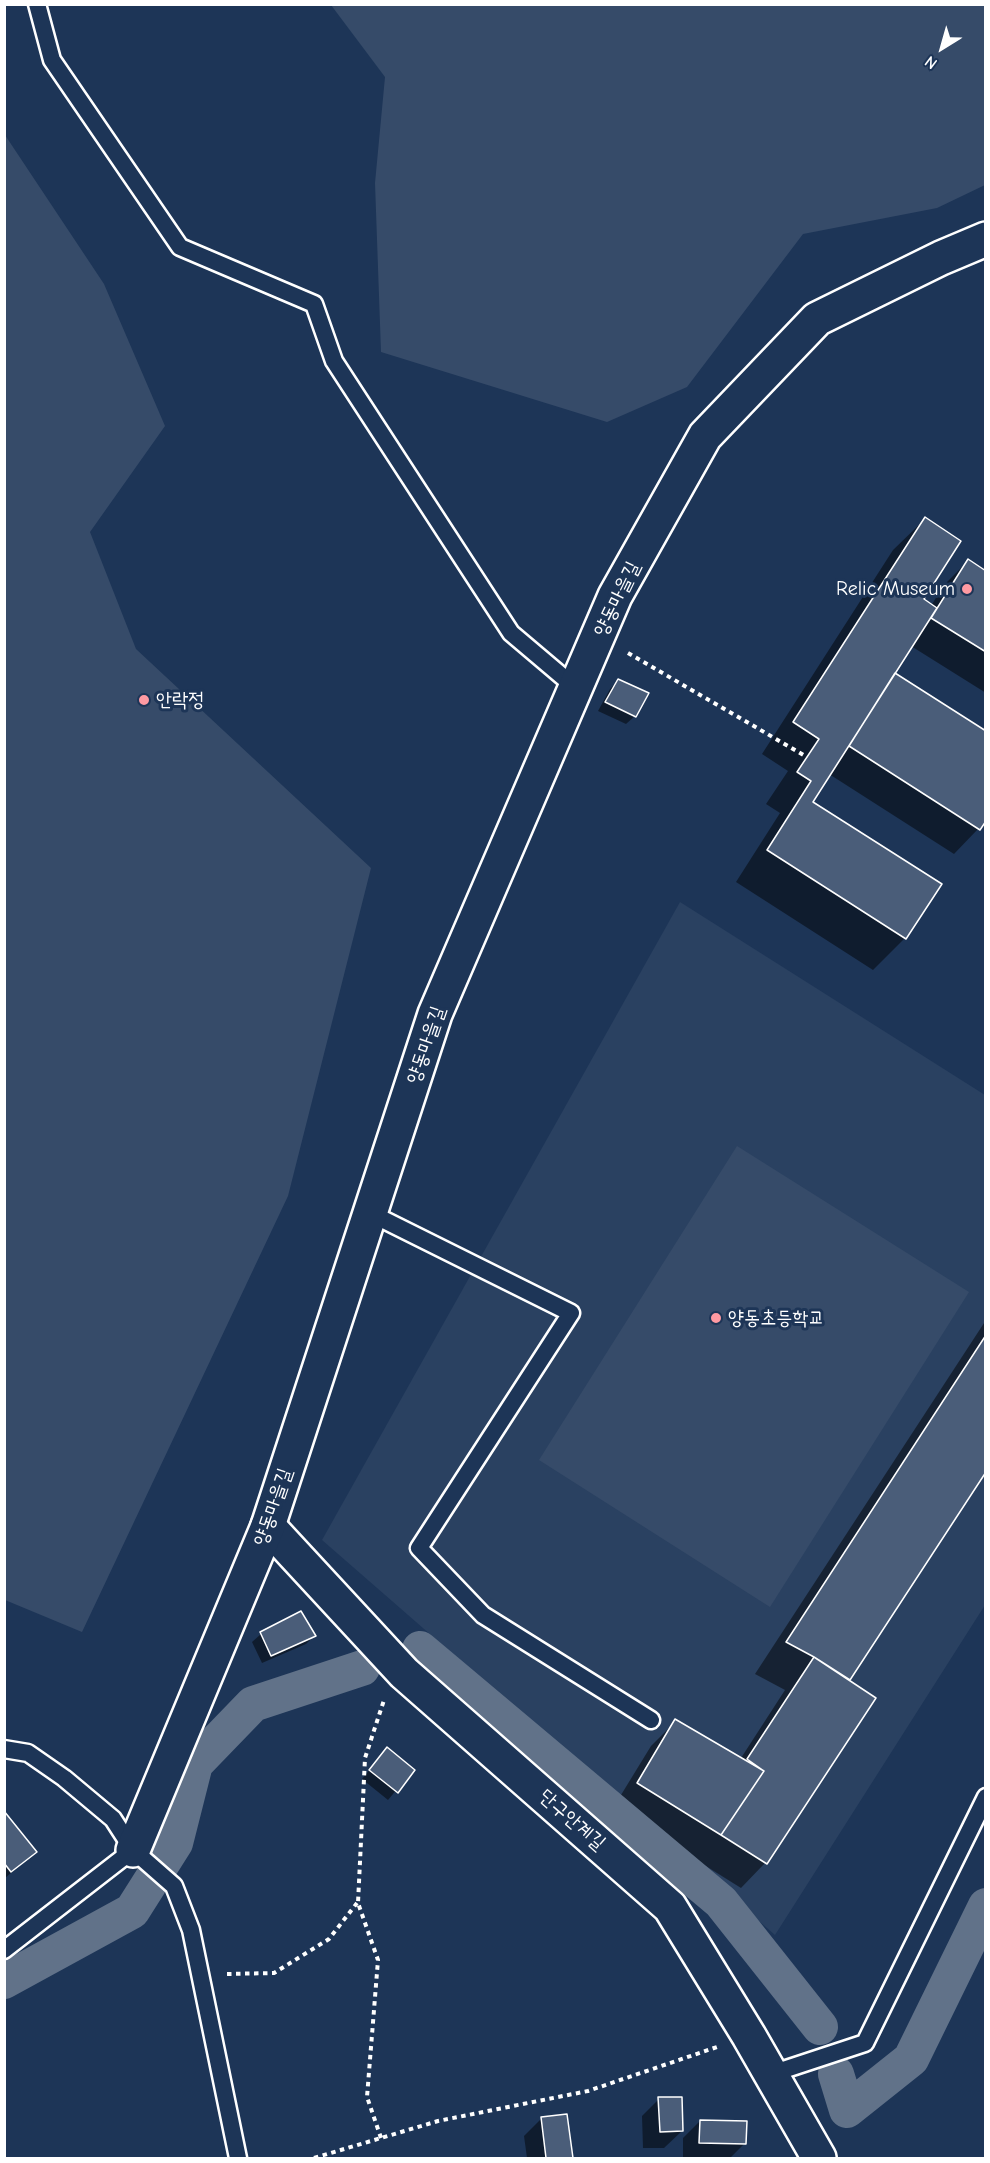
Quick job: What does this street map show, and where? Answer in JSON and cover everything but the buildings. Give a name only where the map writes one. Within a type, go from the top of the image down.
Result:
[{"type":"street","name":"양동마을길","points":[[135,1851],[268,1526],[435,1014],[615,596],[705,436],[817,319],[941,258],[986,239]]},
{"type":"street","name":"단구안계길","points":[[268,1526],[404,1673],[670,1907],[749,2036],[819,2158]]},
{"type":"lane","points":[[37,4],[52,60],[180,247],[314,304],[334,361],[511,633],[576,688]]},
{"type":"lane","points":[[370,1213],[571,1313],[419,1548],[483,1615],[651,1720]]},
{"type":"lane","points":[[4,1749],[28,1753],[64,1778],[112,1819],[135,1851],[174,1886],[191,1930],[238,2158]]},
{"type":"lane","points":[[771,2074],[865,2043],[986,1797]]},
{"type":"lane","name":"양동마을길","points":[[4,1950],[135,1851]]},
{"type":"path","points":[[627,653],[807,757]]},
{"type":"path","points":[[381,2138],[367,2097],[378,1960],[358,1903],[365,1758],[382,1704],[404,1673]]},
{"type":"path","points":[[201,1975],[274,1973],[329,1939],[358,1903]]},
{"type":"path","points":[[314,2158],[438,2121],[588,2091],[749,2036]]},
{"type":"shaded area","points":[[331,5],[985,5],[985,185],[937,208],[803,234],[687,387],[607,422],[381,352],[375,183],[385,77]]},
{"type":"shaded area","points":[[5,135],[104,284],[165,426],[90,532],[136,649],[371,868],[288,1196],[82,1632],[5,1600]]},
{"type":"shaded area","name":"양동초등학교","points":[[680,902],[985,1095],[985,1605],[775,1935],[322,1540]]},
{"type":"shaded area","points":[[737,1146],[969,1292],[770,1607],[539,1460]]},
{"type":"waterway","points":[[420,1649],[721,1902],[820,2027]]},
{"type":"waterway","points":[[4,1981],[132,1911],[175,1843],[195,1764],[253,1704],[362,1668]]},
{"type":"waterway","points":[[836,2074],[847,2110],[911,2059],[986,1906]]},
{"type":"place","name":"Relic Museum","points":[[967,589]]},
{"type":"place","name":"안락정","points":[[144,700]]},
{"type":"place","name":"양동초등학교","points":[[716,1318]]}]
